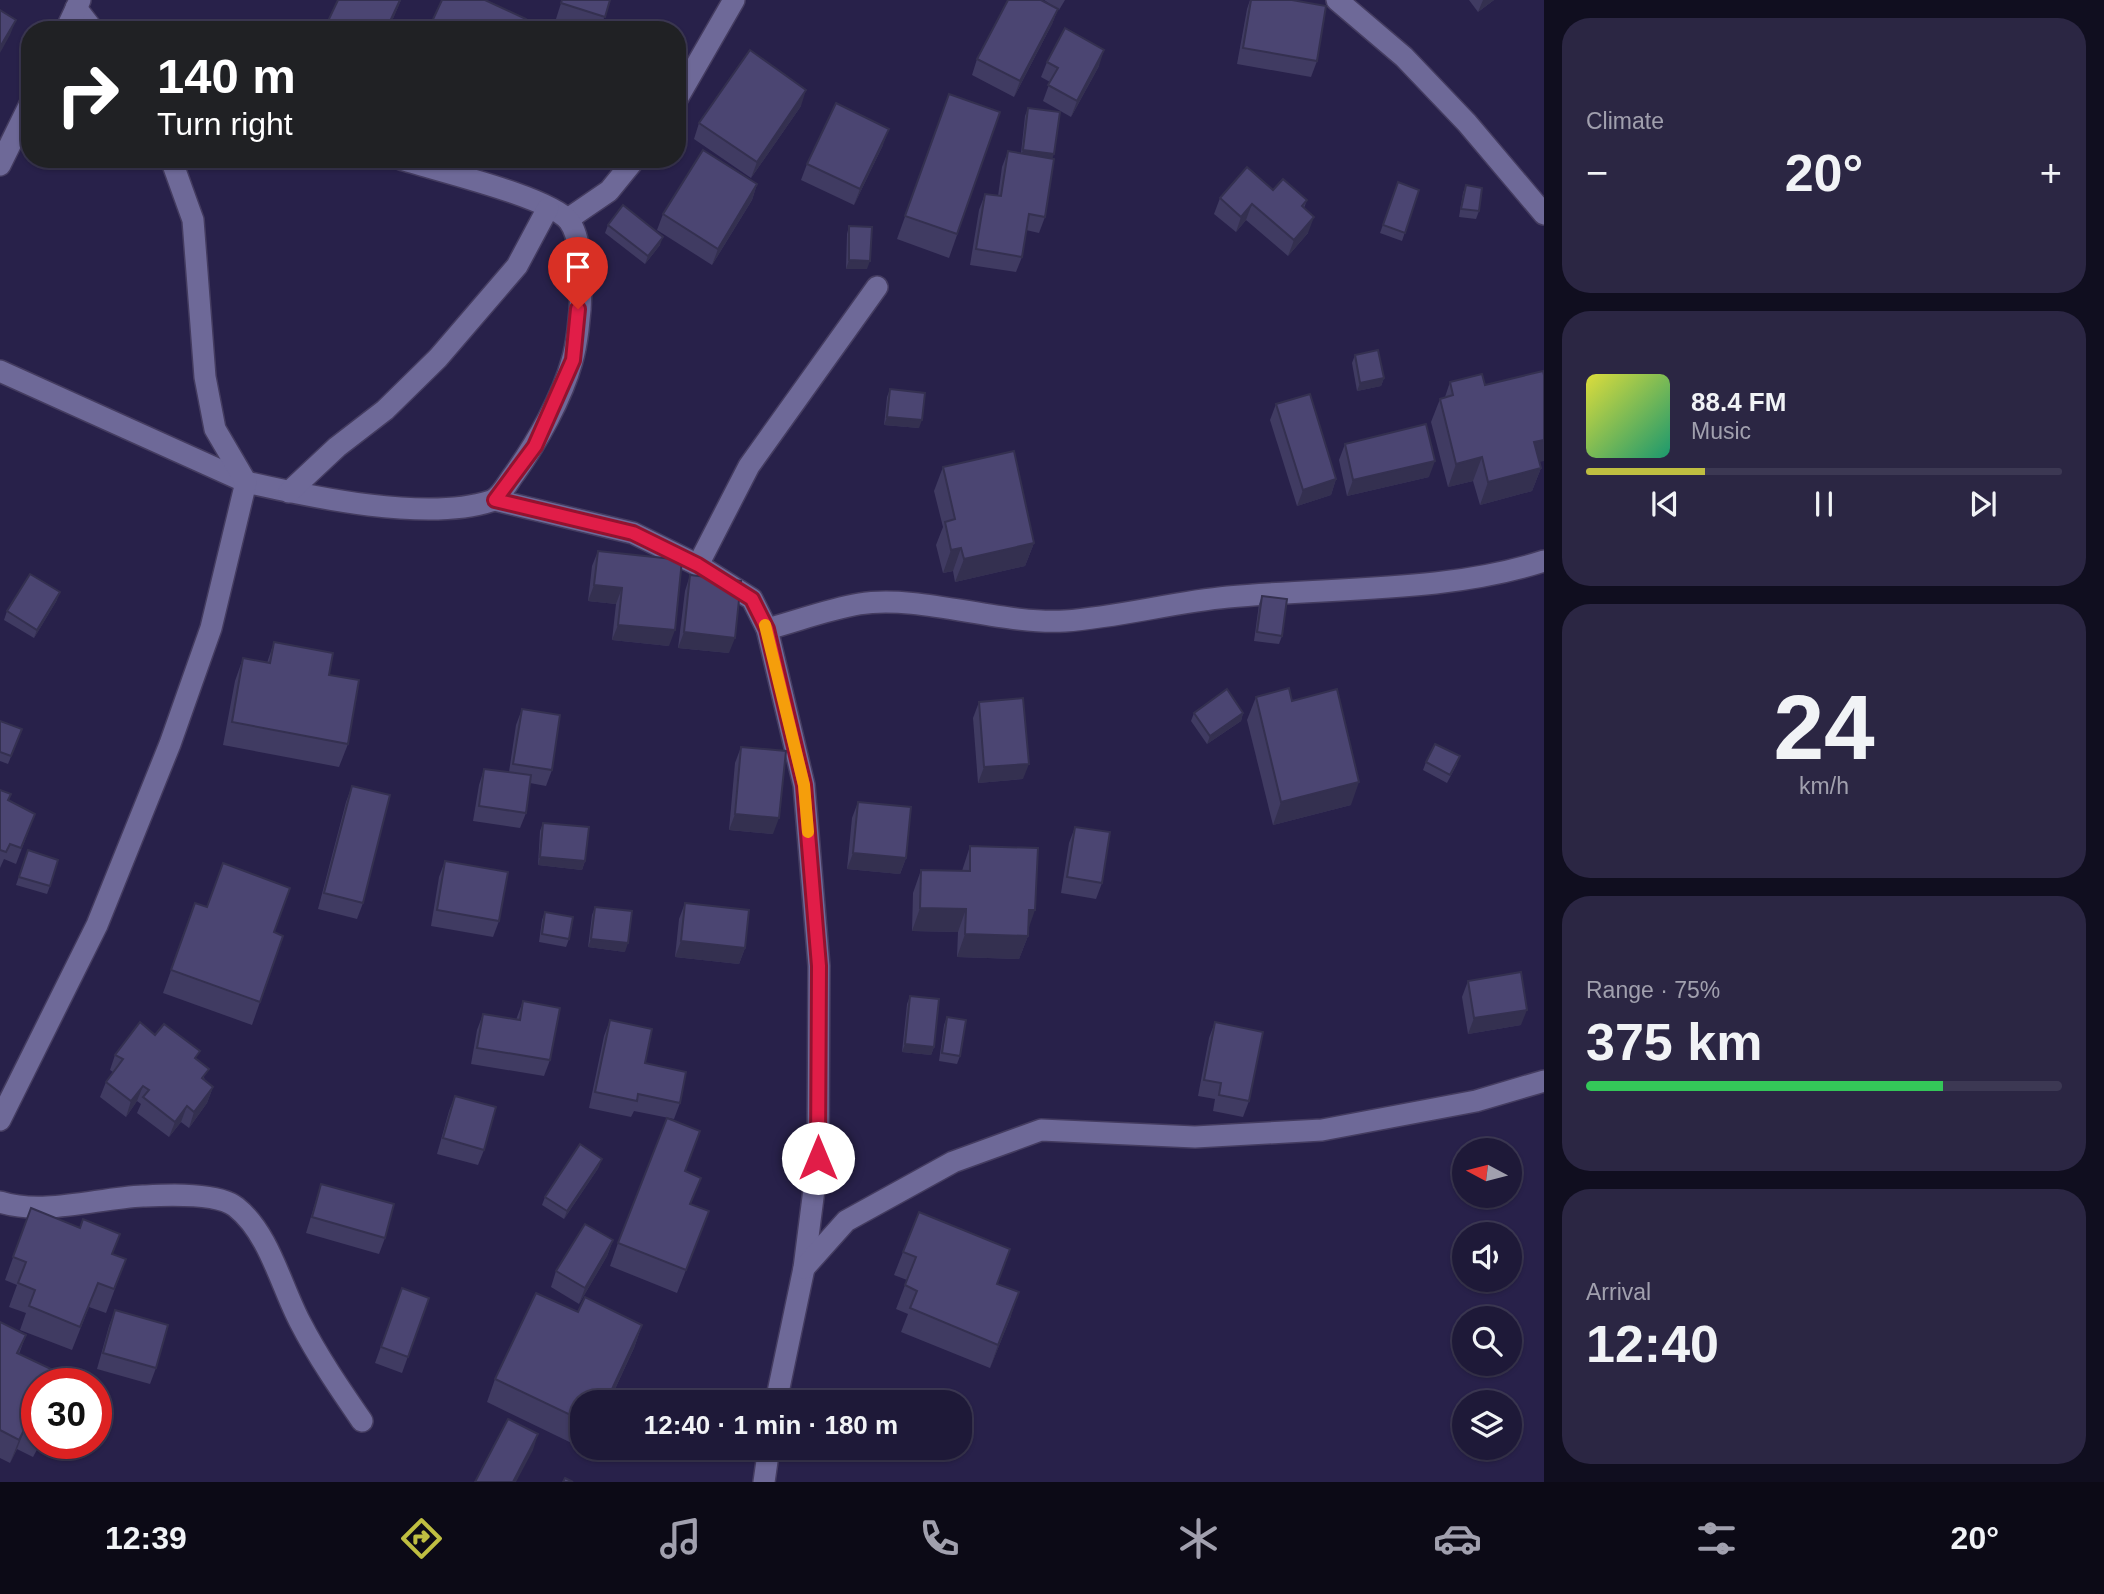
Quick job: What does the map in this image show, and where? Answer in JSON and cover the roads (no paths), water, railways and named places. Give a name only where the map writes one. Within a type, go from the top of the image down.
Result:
[{"type":"street","points":[[686,83],[734,0]]},
{"type":"street","points":[[1337,0],[1404,57],[1458,113],[1544,214]]},
{"type":"street","points":[[70,21],[78,4]]},
{"type":"street","points":[[78,4],[88,21]]},
{"type":"street","points":[[0,165],[21,122]]},
{"type":"street","points":[[0,1120],[97,925],[170,744],[211,628],[246,482],[215,429],[205,377],[192,220],[174,168]]},
{"type":"street","points":[[430,168],[535,201],[568,219],[580,242],[581,283],[573,360],[535,446],[495,500]]},
{"type":"street","points":[[568,219],[609,191],[628,168]]},
{"type":"street","points":[[289,492],[337,447],[385,410],[439,358],[517,266],[548,208]]},
{"type":"street","points":[[698,565],[749,466],[877,288]]},
{"type":"street","points":[[0,371],[246,482],[289,492],[407,508],[467,507],[495,500],[633,533],[698,565],[752,599],[767,629],[804,785],[819,966],[818,1158],[804,1269],[779,1390]]},
{"type":"street","points":[[767,629],[860,603],[903,603],[978,614],[1064,621],[1225,597],[1448,582],[1512,571],[1544,561]]},
{"type":"street","points":[[804,1269],[846,1221],[953,1161],[1041,1130],[1195,1137],[1322,1129],[1476,1101],[1544,1082]]},
{"type":"street","points":[[0,1202],[44,1207],[116,1197],[191,1195],[235,1205],[260,1234],[301,1323],[334,1381],[362,1421]]},
{"type":"street","points":[[764,1482],[767,1460]]}]
